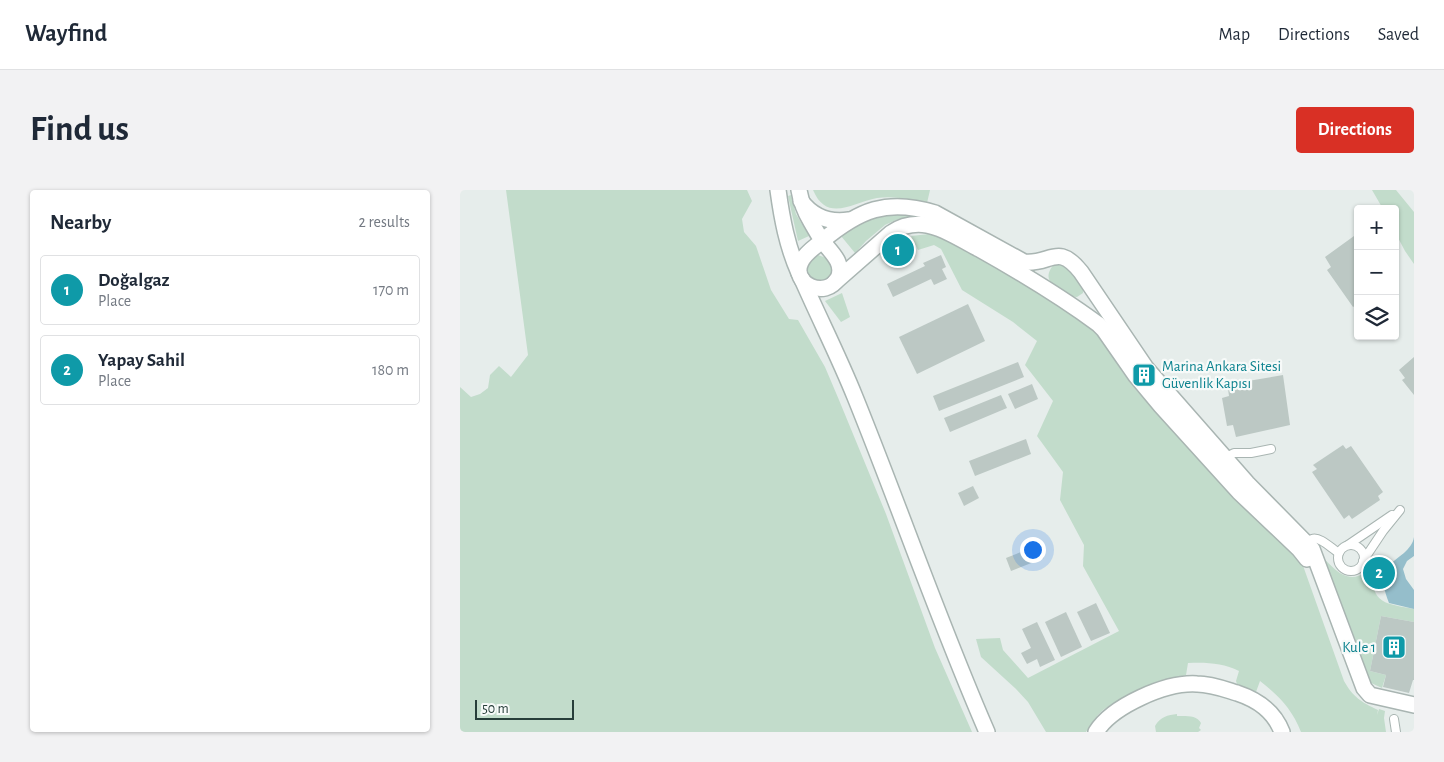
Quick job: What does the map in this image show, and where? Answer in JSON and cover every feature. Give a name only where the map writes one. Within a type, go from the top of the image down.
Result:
[{"type":"street","points":[[778,190],[784,228],[802,279],[855,397],[958,664],[988,732]]},
{"type":"street","points":[[800,196],[810,211],[823,218],[835,221],[849,220]]},
{"type":"street","points":[[800,196],[810,220],[822,241],[832,251],[840,271],[833,284],[822,289],[815,289],[806,284],[799,271],[801,262],[808,253],[822,241],[849,220],[862,213],[884,208],[905,207],[935,213],[1024,262],[1063,256],[1069,258],[1146,368],[1219,461],[1239,492],[1316,555],[1364,688],[1370,694],[1414,705]]},
{"type":"street","points":[[817,314],[818,301],[833,284],[880,241],[895,230],[909,225],[933,227],[950,234],[1032,279],[1098,324],[1136,376],[1161,406],[1219,461]]},
{"type":"street","points":[[1045,288],[1042,281],[1042,269],[1049,258]]},
{"type":"street","points":[[1070,304],[1085,299],[1090,290],[1089,284]]},
{"type":"street","points":[[1303,546],[1357,692],[1361,698],[1375,704],[1414,711]]},
{"type":"street","points":[[1096,732],[1114,714],[1157,690],[1195,684],[1209,685],[1248,697],[1271,714],[1282,732]]},
{"type":"lane","points":[[1219,461],[1234,453],[1251,453],[1271,449]]},
{"type":"lane","points":[[1400,510],[1383,531],[1360,566],[1352,570],[1344,569],[1339,562],[1339,553],[1348,545],[1400,510]]},
{"type":"lane","points":[[1303,546],[1315,538],[1339,553]]},
{"type":"lane","points":[[1348,545],[1356,546],[1362,551],[1362,563]]},
{"type":"lane","points":[[1394,719],[1396,732]]},
{"type":"green space","points":[[506,190],[747,190],[752,201],[742,219],[744,232],[756,246],[771,290],[789,319],[798,320],[825,367],[886,514],[935,648],[972,732],[460,732],[460,387],[471,397],[480,394],[488,388],[490,375],[499,366],[511,377],[528,355]]},
{"type":"green space","points":[[813,190],[930,190],[927,203],[902,198],[883,197],[841,208],[833,208],[825,206]]},
{"type":"green space","points":[[1372,190],[1396,190],[1414,212],[1414,264],[1399,240],[1399,205],[1381,205]]},
{"type":"green space","points":[[791,195],[796,214],[809,236],[798,241],[788,196]]},
{"type":"green space","points":[[892,213],[923,215],[1035,269],[1035,276],[927,217],[905,218],[885,225],[855,253],[841,236],[867,219]]},
{"type":"green space","points":[[929,234],[950,241],[974,254],[1027,285],[1096,331],[1137,391],[1241,504],[1301,560],[1344,681],[1358,699],[1378,710],[1377,715],[1379,709],[1385,711],[1386,732],[1301,732],[1284,704],[1260,681],[1256,692],[1237,684],[1239,671],[1233,668],[1214,664],[1188,663],[1186,675],[1159,681],[1115,702],[1100,712],[1086,732],[1046,732],[1028,702],[981,657],[976,639],[1000,638],[1003,650],[1028,678],[1119,631],[1083,566],[1084,545],[1060,500],[1063,472],[1037,436],[1053,401],[1025,365],[1037,341],[1013,322],[962,290],[941,249],[934,245],[918,250],[911,236]]},
{"type":"green space","points":[[818,255],[829,259],[833,269],[829,278],[822,281],[816,281],[805,275],[805,264]]},
{"type":"green space","points":[[1065,263],[1083,286],[1083,293],[1077,297],[1062,291],[1049,280],[1049,273],[1054,264]]},
{"type":"green space","points":[[842,293],[850,317],[841,322],[825,301]]},
{"type":"green space","points":[[1321,556],[1338,571],[1347,576],[1353,577],[1374,571],[1374,590],[1382,600],[1396,606],[1414,609],[1414,622],[1381,616],[1370,671],[1386,675],[1382,688],[1369,682]]},
{"type":"green space","points":[[1177,714],[1177,716],[1191,716],[1199,720],[1201,723],[1199,728],[1201,730],[1198,732],[1156,732],[1155,726],[1159,720]]},
{"type":"water","points":[[1414,537],[1414,556],[1407,561],[1403,569],[1406,579],[1414,590],[1414,609],[1389,603],[1384,586],[1384,574],[1391,564],[1409,548]]},
{"type":"building","points":[[1354,236],[1353,307],[1327,270],[1331,267],[1325,257]]},
{"type":"building","points":[[902,243],[906,252],[894,257],[890,248]]},
{"type":"building","points":[[941,255],[946,267],[942,269],[947,279],[934,285],[931,279],[893,297],[887,284],[925,266],[923,263]]},
{"type":"building","points":[[968,304],[985,341],[917,374],[899,337]]},
{"type":"building","points":[[1414,357],[1414,395],[1402,380],[1405,378],[1399,370]]},
{"type":"building","points":[[1018,362],[1024,377],[939,411],[933,396]]},
{"type":"building","points":[[1283,375],[1290,425],[1236,437],[1233,425],[1227,426],[1222,398],[1229,396],[1227,382],[1241,379],[1242,382]]},
{"type":"building","points":[[1032,384],[1038,399],[1015,409],[1008,394]]},
{"type":"building","points":[[1001,395],[1007,408],[950,432],[944,418]]},
{"type":"building","points":[[1026,439],[1031,454],[975,476],[969,461]]},
{"type":"building","points":[[1343,445],[1346,449],[1351,446],[1383,492],[1378,496],[1380,500],[1352,519],[1349,515],[1344,519],[1312,472],[1317,469],[1313,465]]},
{"type":"building","points":[[973,486],[979,498],[964,506],[958,493]]},
{"type":"building","points":[[1038,545],[1044,558],[1011,571],[1006,558]]},
{"type":"building","points":[[1096,603],[1110,633],[1091,641],[1077,612]]},
{"type":"building","points":[[1066,612],[1082,647],[1061,657],[1045,622]]},
{"type":"building","name":"Kule 1","points":[[1381,616],[1414,622],[1414,680],[1409,693],[1383,687],[1386,675],[1370,671]]},
{"type":"building","points":[[1037,622],[1055,660],[1040,667],[1037,659],[1027,664],[1021,653],[1031,648],[1022,629]]},
{"type":"place","name":"Doğalgaz","points":[[898,250]]},
{"type":"place","name":"Marina Ankara Sitesi Güvenlik Kapısı","points":[[1144,375]]},
{"type":"place","name":"Yapay Sahil","points":[[1379,573]]},
{"type":"place","name":"Kule 1","points":[[1394,647]]}]
